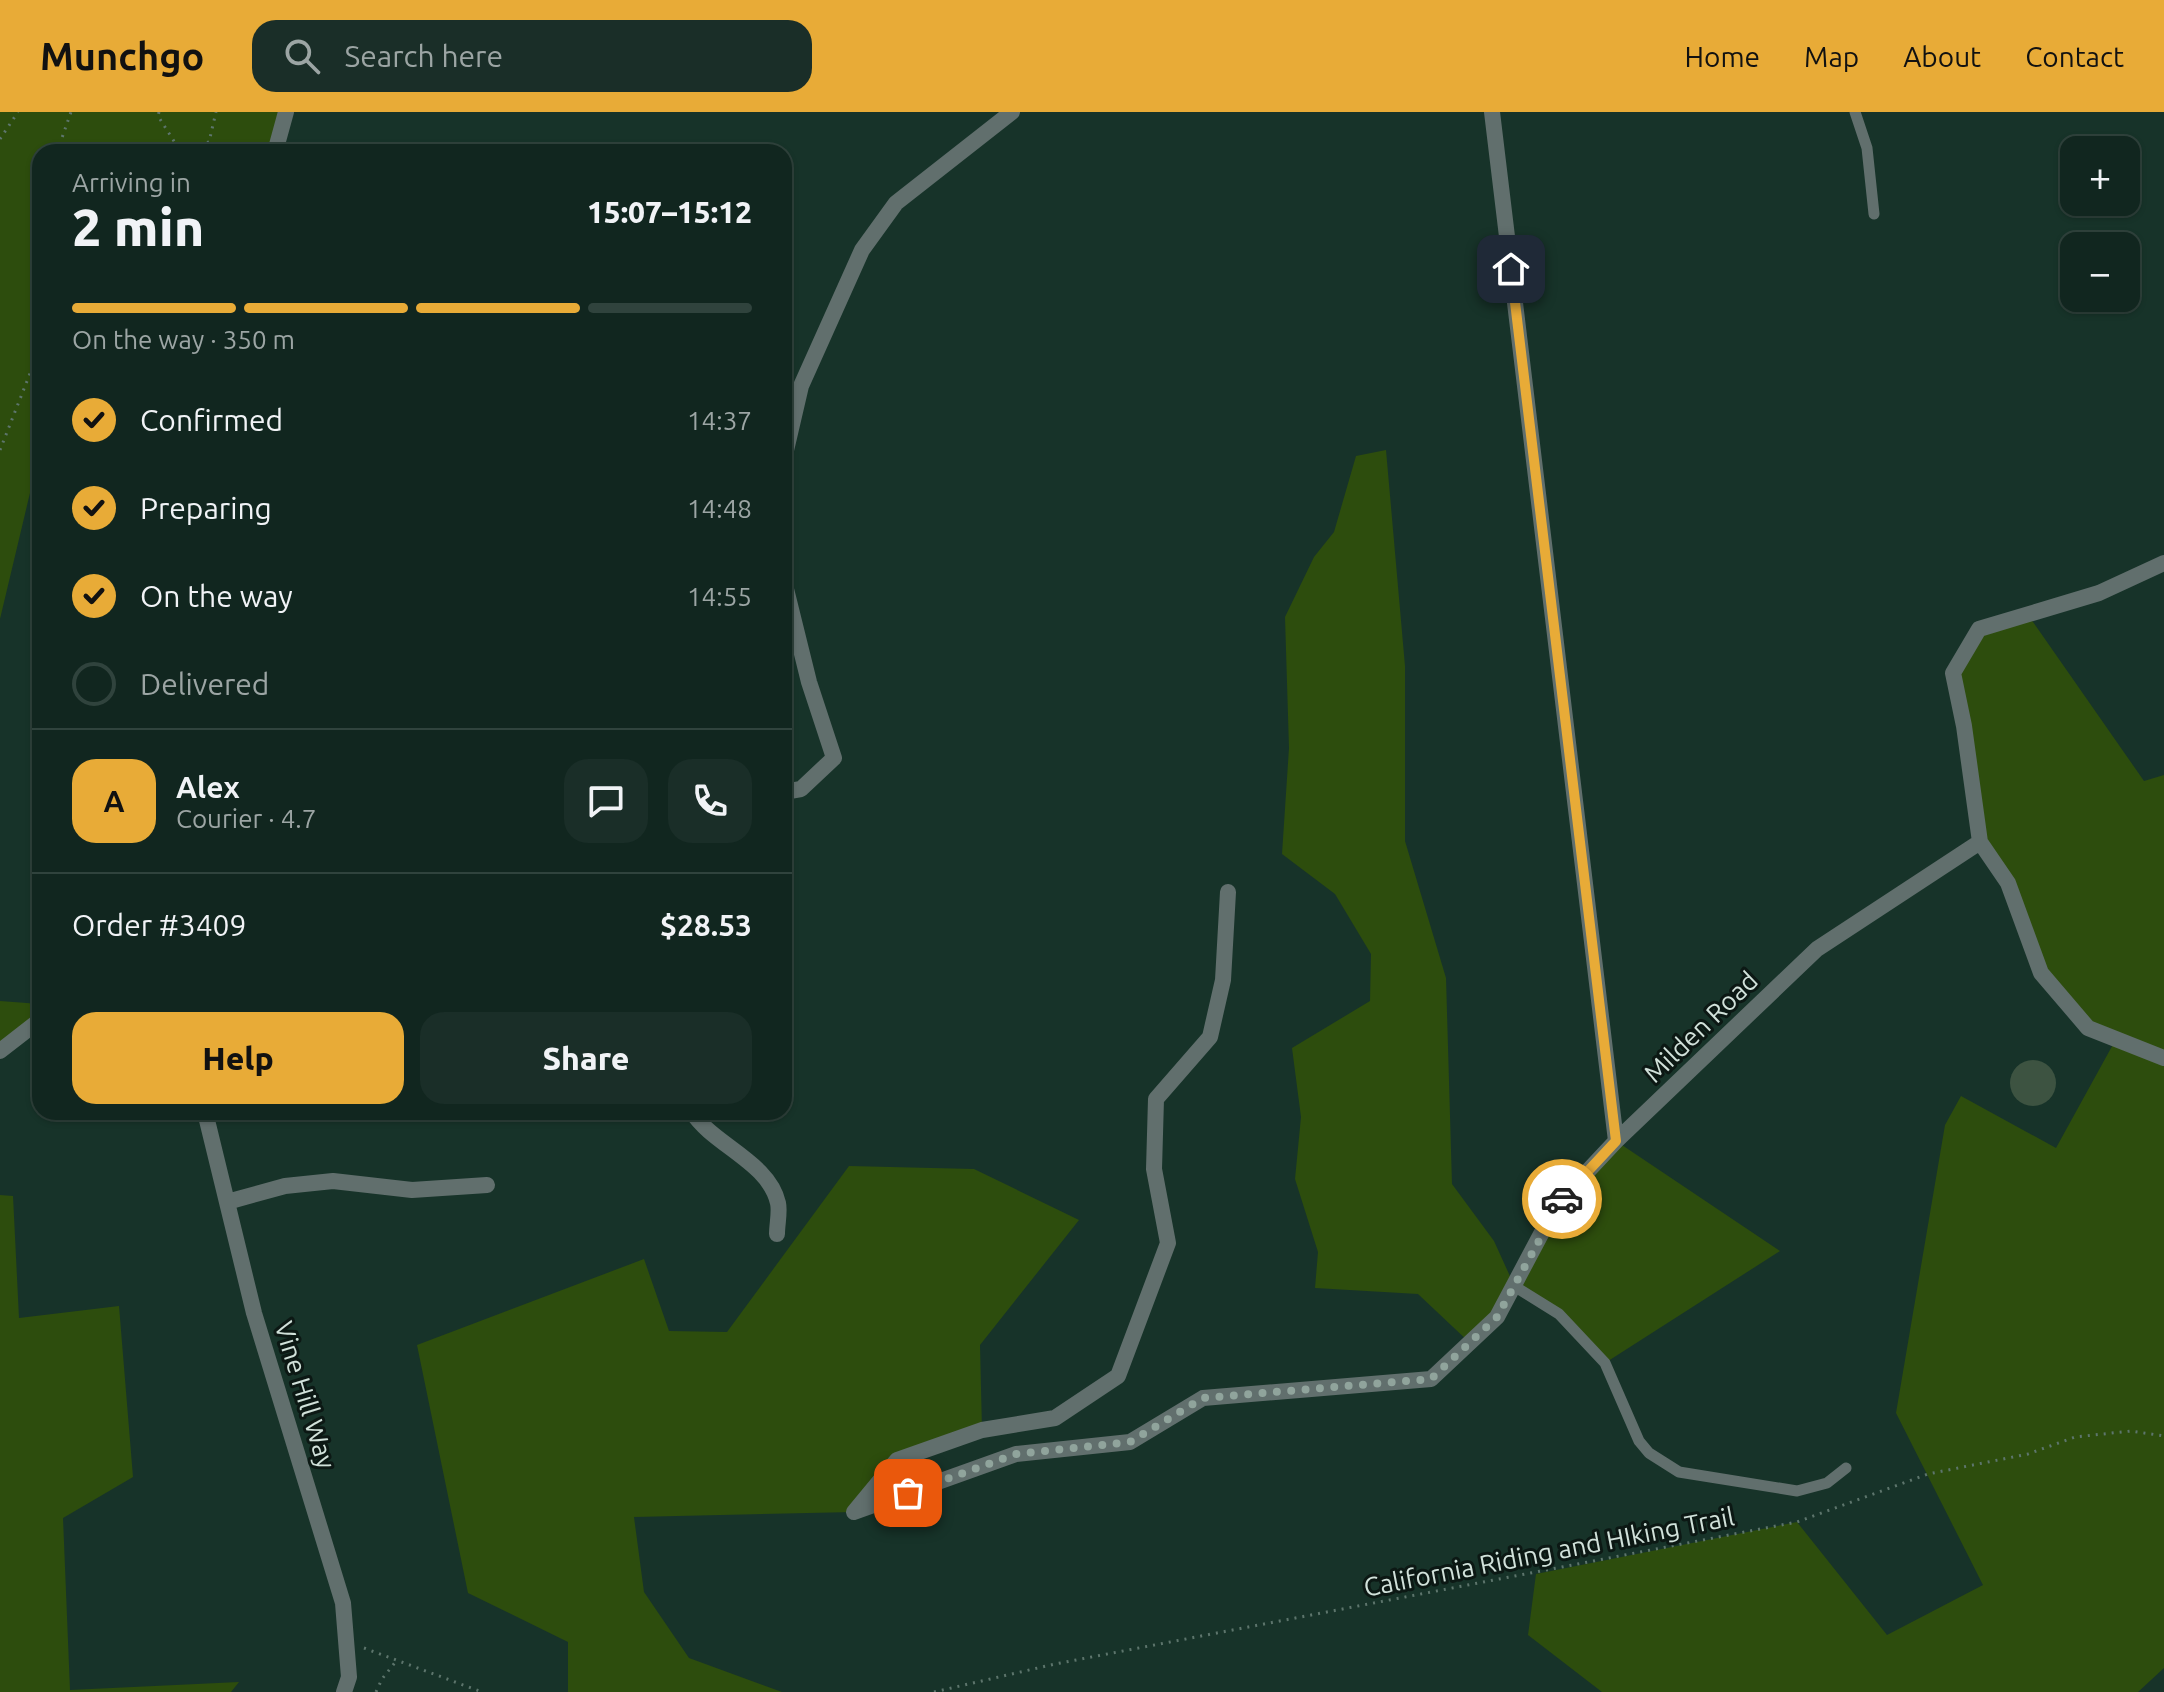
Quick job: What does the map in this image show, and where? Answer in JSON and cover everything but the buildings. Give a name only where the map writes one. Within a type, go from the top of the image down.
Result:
[{"type":"street","points":[[277,144],[286,112]]},
{"type":"street","points":[[792,425],[801,386],[862,250],[896,203],[1012,112]]},
{"type":"street","points":[[1492,112],[1616,1141]]},
{"type":"street","points":[[2164,563],[2099,593],[1979,629],[1953,673],[1964,726],[1980,842],[2008,883],[2041,973],[2088,1028],[2164,1058]]},
{"type":"street","points":[[792,613],[809,682],[834,758],[818,776],[801,789],[792,791]]},
{"type":"street","name":"Milden Road","points":[[1228,892],[1223,980],[1210,1037],[1156,1099],[1154,1169],[1168,1243],[1118,1376],[1055,1418],[982,1430],[897,1460],[854,1512],[1016,1454],[1130,1442],[1203,1398],[1431,1379],[1497,1317],[1557,1204],[1616,1141],[1817,949],[1980,842]]},
{"type":"street","points":[[0,1051],[32,1026]]},
{"type":"street","name":"Vine Hill Way","points":[[207,1120],[254,1313],[343,1603],[349,1677],[344,1692]]},
{"type":"street","points":[[697,1120],[754,1168],[772,1188],[778,1205],[777,1234]]},
{"type":"street","points":[[227,1202],[285,1186],[333,1181],[412,1190],[487,1185]]},
{"type":"lane","points":[[1855,112],[1867,148],[1874,214]]},
{"type":"lane","points":[[1514,1286],[1559,1314],[1605,1363],[1639,1441],[1649,1453],[1679,1472],[1797,1491],[1827,1483],[1846,1468]]},
{"type":"path","points":[[0,139],[18,112]]},
{"type":"path","points":[[60,144],[71,112]]},
{"type":"path","points":[[159,112],[158,116],[176,144]]},
{"type":"path","points":[[200,144],[209,142],[216,112]]},
{"type":"path","points":[[0,450],[32,368]]},
{"type":"path","name":"California Riding and HIking Trail","points":[[934,1692],[1055,1664],[1797,1522],[1928,1474],[2028,1454],[2075,1437],[2131,1431],[2164,1436]]},
{"type":"path","points":[[346,1641],[482,1692]]},
{"type":"path","points":[[376,1692],[397,1660]]},
{"type":"green space","points":[[0,112],[286,112],[277,144],[32,144],[32,485],[0,619]]},
{"type":"green space","points":[[1386,450],[1405,666],[1405,841],[1446,978],[1452,1184],[1494,1241],[1514,1285],[1557,1204],[1616,1141],[1780,1251],[1605,1363],[1559,1314],[1515,1286],[1470,1343],[1418,1294],[1315,1288],[1318,1252],[1295,1179],[1301,1117],[1292,1048],[1370,1001],[1371,954],[1335,894],[1282,854],[1289,748],[1285,617],[1314,557],[1334,532],[1356,456]]},
{"type":"green space","points":[[2026,612],[2144,781],[2164,775],[2164,1668],[2138,1692],[1602,1692],[1528,1635],[1536,1574],[1797,1522],[1887,1635],[1983,1585],[1896,1413],[1945,1125],[1961,1096],[2056,1148],[2116,1039],[2088,1028],[2041,973],[2008,883],[1980,842],[1953,673],[1979,629]]},
{"type":"green space","points":[[0,1001],[32,1003],[32,1026],[0,1051]]},
{"type":"green space","points":[[849,1166],[974,1169],[1079,1220],[980,1345],[982,1430],[897,1460],[854,1512],[634,1517],[644,1592],[689,1658],[782,1692],[568,1692],[568,1642],[468,1593],[417,1345],[644,1259],[669,1331],[727,1332]]},
{"type":"green space","points":[[0,1195],[13,1196],[19,1318],[119,1306],[133,1477],[63,1518],[70,1690],[239,1682],[231,1692],[0,1692]]},
{"type":"way so far","points":[[908,1493],[1016,1454],[1130,1442],[1203,1398],[1431,1379],[1497,1317],[1562,1199]]},
{"type":"route","points":[[1511,269],[1616,1141],[1562,1199]]}]
